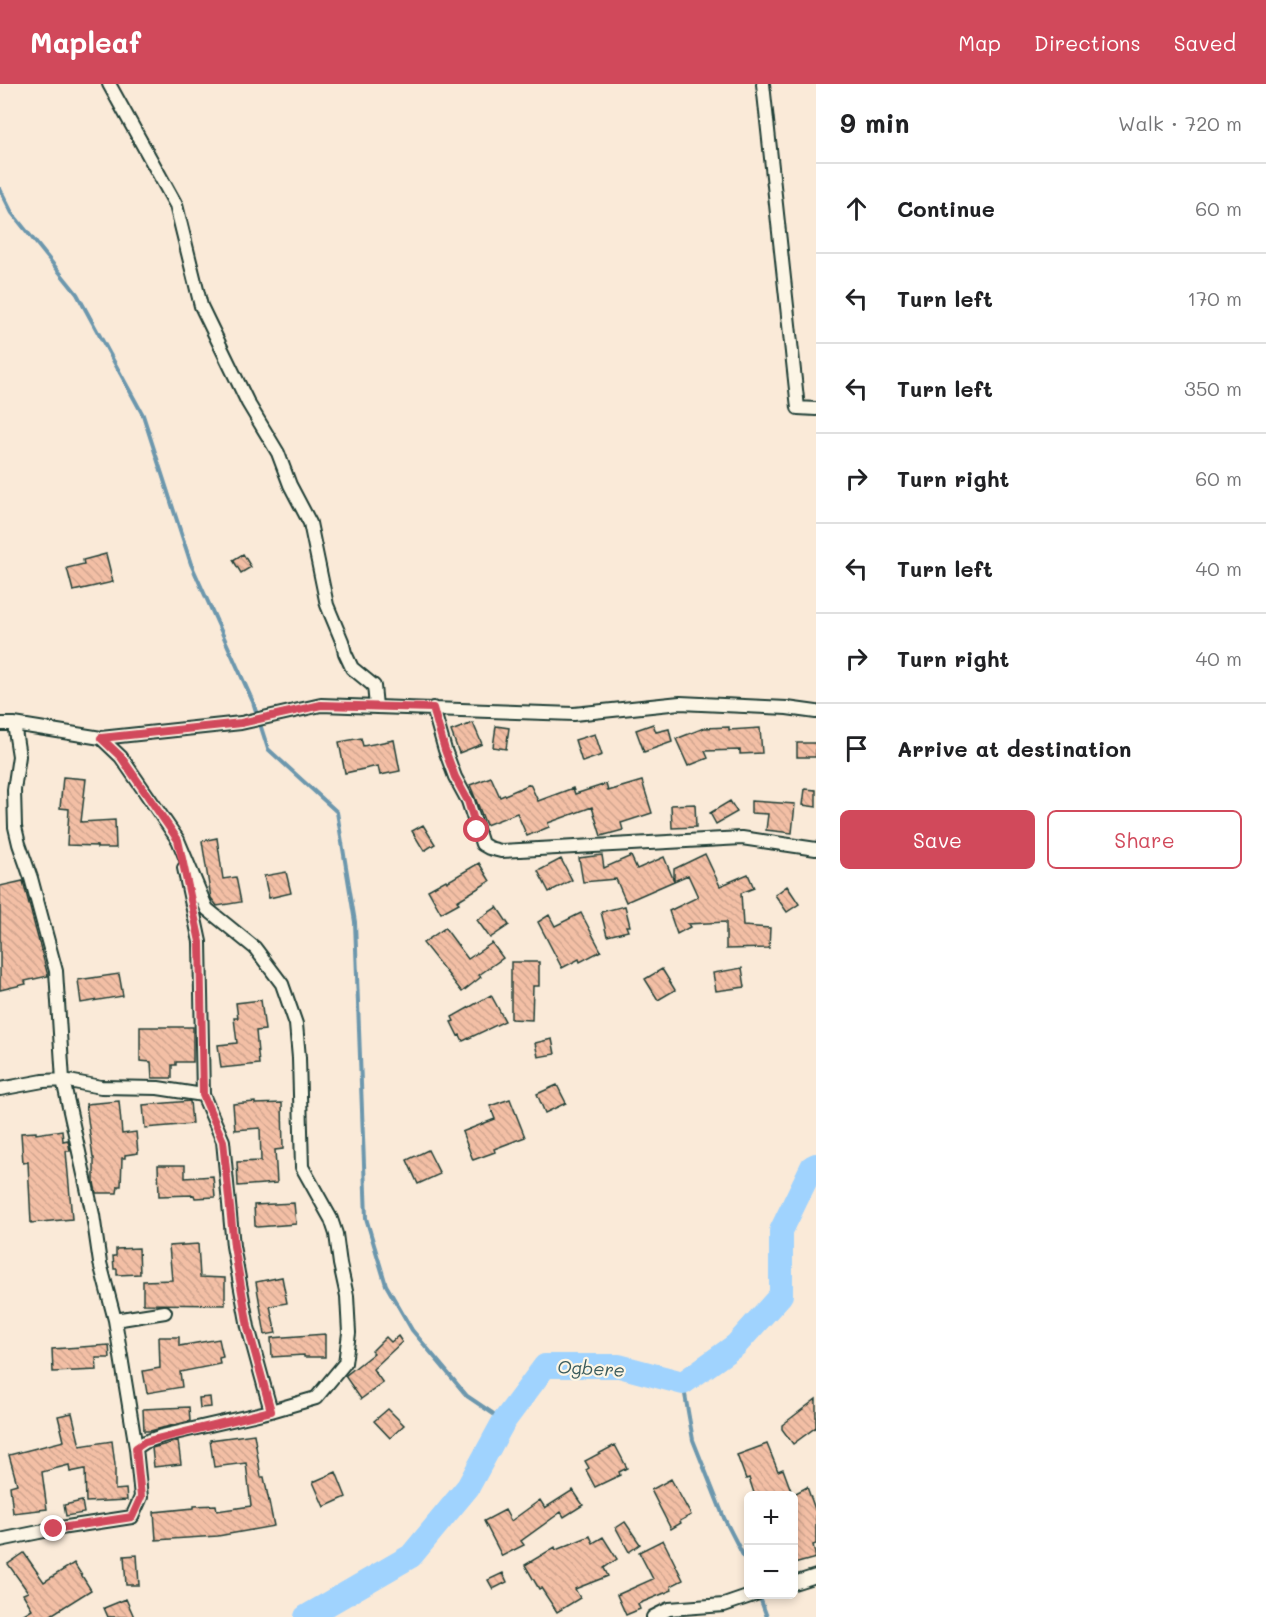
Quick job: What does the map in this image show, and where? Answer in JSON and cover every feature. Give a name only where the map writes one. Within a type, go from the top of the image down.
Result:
[{"type":"street","points":[[109,84],[176,206],[201,306],[248,403],[278,453],[290,485],[310,523],[327,605],[352,668],[374,687],[376,706]]},
{"type":"street","points":[[764,84],[798,408],[816,409]]},
{"type":"street","points":[[0,724],[14,724],[101,738],[241,723],[321,705],[574,714],[680,703],[787,708],[816,712]]},
{"type":"street","points":[[433,708],[455,777],[468,801],[482,844],[489,848],[501,851],[742,838],[816,849]]},
{"type":"street","points":[[0,1540],[132,1517],[141,1497],[136,1448],[115,1320],[100,1263],[93,1215],[63,1080],[56,971],[15,827],[14,790],[19,756],[14,724]]},
{"type":"street","points":[[101,738],[121,757],[178,840],[207,909],[255,948],[282,984],[296,1024],[302,1167],[331,1219],[336,1234],[347,1296],[350,1333],[345,1363],[316,1398],[271,1411],[162,1436],[136,1448]]},
{"type":"street","points":[[178,840],[200,942],[203,1095],[223,1141],[234,1246],[248,1327],[271,1411]]},
{"type":"street","points":[[0,1089],[43,1080],[63,1080],[101,1087],[158,1088],[203,1095]]},
{"type":"street","points":[[115,1320],[165,1312]]},
{"type":"street","points":[[798,1582],[816,1576]]},
{"type":"street","points":[[653,1617],[669,1609],[724,1605],[744,1598]]},
{"type":"building","points":[[106,554],[113,582],[73,591],[67,568],[84,564],[83,560]]},
{"type":"building","points":[[243,554],[251,567],[241,573],[233,560]]},
{"type":"building","points":[[473,723],[482,744],[459,753],[451,731]]},
{"type":"building","points":[[653,724],[656,732],[669,729],[672,742],[644,752],[636,730]]},
{"type":"building","points":[[496,726],[509,728],[506,749],[493,747]]},
{"type":"building","points":[[729,727],[729,730],[760,728],[762,753],[740,754],[740,750],[705,751],[708,758],[688,766],[676,739],[704,728]]},
{"type":"building","points":[[595,734],[602,755],[582,762],[575,740]]},
{"type":"building","points":[[361,738],[363,746],[394,740],[400,771],[380,775],[378,766],[345,773],[339,742]]},
{"type":"building","points":[[797,743],[816,743],[816,757],[797,757]]},
{"type":"building","points":[[63,777],[86,779],[81,822],[115,820],[116,848],[67,845],[69,809],[60,808]]},
{"type":"building","points":[[491,777],[500,797],[530,784],[538,801],[573,788],[575,794],[606,784],[608,791],[642,781],[652,813],[621,823],[623,830],[601,836],[592,807],[548,823],[549,827],[527,836],[517,813],[486,825],[470,785]]},
{"type":"building","points":[[805,789],[816,790],[816,807],[803,805]]},
{"type":"building","points":[[730,801],[737,812],[716,824],[710,813]]},
{"type":"building","points":[[751,801],[795,804],[792,833],[766,830],[768,814],[751,813]]},
{"type":"building","points":[[695,804],[696,827],[672,828],[671,805]]},
{"type":"building","points":[[423,825],[435,844],[424,851],[412,831]]},
{"type":"building","points":[[217,838],[223,879],[236,877],[241,902],[217,906],[211,898],[202,841]]},
{"type":"building","points":[[705,854],[720,886],[748,874],[754,888],[741,893],[743,926],[770,928],[769,948],[726,949],[726,922],[688,924],[690,927],[677,934],[669,911],[698,897],[688,875],[674,881],[674,869]]},
{"type":"building","points":[[602,855],[604,868],[631,856],[637,869],[664,857],[674,881],[626,902],[616,879],[583,882],[579,858]]},
{"type":"building","points":[[561,859],[572,880],[549,892],[538,871]]},
{"type":"building","points":[[479,863],[490,881],[441,913],[428,890],[446,880],[447,882]]},
{"type":"building","points":[[286,872],[291,893],[269,898],[264,876]]},
{"type":"building","points":[[23,881],[48,976],[0,990],[0,886]]},
{"type":"building","points":[[787,886],[799,904],[787,912],[775,895]]},
{"type":"building","points":[[625,906],[630,926],[626,926],[628,931],[607,936],[601,912]]},
{"type":"building","points":[[497,907],[509,925],[490,938],[477,920]]},
{"type":"building","points":[[581,913],[601,951],[562,968],[538,922],[549,915],[555,926]]},
{"type":"building","points":[[445,928],[468,959],[492,943],[503,958],[479,975],[481,977],[462,992],[423,943]]},
{"type":"building","points":[[511,962],[539,962],[539,986],[533,986],[532,1020],[511,1019]]},
{"type":"building","points":[[742,968],[745,987],[716,991],[713,973]]},
{"type":"building","points":[[662,969],[675,990],[658,1000],[645,979]]},
{"type":"building","points":[[119,974],[123,996],[81,1003],[78,980]]},
{"type":"building","points":[[491,995],[505,1021],[463,1041],[451,1022],[454,1021],[452,1017]]},
{"type":"building","points":[[261,1000],[265,1030],[256,1031],[259,1064],[221,1068],[218,1045],[237,1043],[234,1018],[238,1018],[236,1003]]},
{"type":"building","points":[[140,1027],[193,1027],[193,1062],[176,1062],[176,1065],[172,1065],[172,1078],[152,1078],[151,1062],[140,1061]]},
{"type":"building","points":[[552,1039],[555,1054],[538,1057],[535,1043]]},
{"type":"building","points":[[557,1085],[566,1103],[545,1113],[537,1094]]},
{"type":"building","points":[[510,1099],[525,1137],[473,1160],[462,1132],[495,1119],[490,1106]]},
{"type":"building","points":[[119,1101],[122,1134],[136,1132],[138,1153],[125,1155],[125,1158],[122,1158],[121,1186],[118,1186],[117,1193],[96,1193],[94,1158],[86,1104]]},
{"type":"building","points":[[190,1101],[192,1124],[145,1128],[143,1105]]},
{"type":"building","points":[[255,1102],[255,1104],[282,1103],[283,1149],[275,1150],[277,1183],[238,1186],[237,1162],[261,1161],[260,1128],[235,1130],[233,1104]]},
{"type":"building","points":[[62,1130],[63,1141],[68,1140],[70,1151],[66,1151],[72,1219],[31,1223],[28,1162],[23,1163],[21,1133],[36,1132],[36,1134]]},
{"type":"building","points":[[428,1150],[440,1174],[418,1184],[407,1160]]},
{"type":"building","points":[[158,1165],[185,1165],[185,1178],[213,1176],[215,1197],[159,1196]]},
{"type":"building","points":[[294,1203],[296,1224],[257,1227],[255,1225],[254,1205]]},
{"type":"building","points":[[198,1244],[200,1277],[225,1278],[225,1305],[143,1304],[143,1281],[172,1280],[169,1246]]},
{"type":"building","points":[[139,1248],[140,1274],[117,1275],[113,1256],[116,1256],[116,1249]]},
{"type":"building","points":[[282,1277],[287,1303],[270,1306],[276,1333],[265,1335],[256,1282]]},
{"type":"building","points":[[325,1334],[325,1357],[304,1357],[304,1355],[272,1357],[271,1338]]},
{"type":"building","points":[[398,1336],[402,1342],[373,1369],[383,1383],[361,1399],[345,1376],[374,1353],[372,1351],[386,1337],[391,1342]]},
{"type":"building","points":[[159,1337],[179,1337],[179,1346],[219,1339],[223,1357],[219,1358],[220,1364],[180,1372],[182,1387],[147,1393],[143,1371],[160,1368]]},
{"type":"building","points":[[109,1345],[110,1358],[96,1358],[97,1370],[53,1372],[52,1349]]},
{"type":"building","points":[[210,1397],[211,1407],[200,1408],[199,1398]]},
{"type":"building","points":[[816,1399],[816,1427],[793,1444],[782,1429],[782,1425]]},
{"type":"building","points":[[189,1407],[190,1421],[144,1431],[143,1409]]},
{"type":"building","points":[[388,1409],[404,1425],[390,1438],[374,1421]]},
{"type":"building","points":[[72,1413],[80,1446],[112,1441],[115,1490],[126,1489],[127,1500],[86,1502],[85,1469],[70,1472],[69,1465],[42,1472],[47,1509],[13,1513],[10,1486],[17,1484],[9,1455],[64,1441],[58,1416]]},
{"type":"building","points":[[254,1434],[261,1477],[264,1477],[274,1526],[218,1536],[156,1540],[154,1512],[194,1508],[194,1506],[216,1505],[217,1511],[251,1506],[246,1463],[214,1467],[210,1440]]},
{"type":"building","points":[[178,1441],[181,1464],[154,1467],[152,1448]]},
{"type":"building","points":[[767,1444],[778,1471],[783,1469],[791,1491],[753,1491],[737,1455]]},
{"type":"building","points":[[615,1445],[627,1468],[619,1472],[620,1475],[595,1487],[586,1470],[589,1468],[585,1461]]},
{"type":"building","points":[[336,1472],[346,1497],[324,1507],[313,1482]]},
{"type":"building","points":[[671,1479],[691,1515],[671,1529],[651,1490]]},
{"type":"building","points":[[807,1487],[816,1512],[816,1544],[813,1545],[816,1558],[798,1563],[798,1545],[798,1492]]},
{"type":"building","points":[[573,1490],[583,1505],[564,1517],[561,1512],[521,1541],[524,1545],[502,1556],[484,1521],[505,1510],[511,1521],[540,1500],[545,1508]]},
{"type":"building","points":[[82,1501],[84,1513],[66,1516],[64,1505]]},
{"type":"building","points":[[625,1522],[640,1544],[629,1552],[616,1528]]},
{"type":"building","points":[[590,1536],[593,1543],[603,1537],[617,1559],[604,1568],[608,1576],[575,1589],[580,1598],[557,1612],[541,1588],[539,1589],[525,1565],[555,1547],[556,1550]]},
{"type":"building","points":[[663,1540],[683,1580],[671,1586],[672,1590],[638,1604],[640,1609],[626,1615],[617,1595],[653,1579],[639,1552]]},
{"type":"building","points":[[24,1553],[44,1582],[74,1563],[91,1590],[48,1617],[19,1617],[32,1609],[23,1594],[28,1592],[8,1564]]},
{"type":"building","points":[[137,1555],[139,1585],[126,1585],[124,1556]]},
{"type":"building","points":[[503,1573],[507,1582],[493,1589],[488,1580]]},
{"type":"building","points":[[126,1599],[134,1617],[108,1617],[104,1608]]},
{"type":"waterway","points":[[0,189],[12,213],[77,294],[143,415],[191,564],[253,702],[268,749],[337,812],[355,922],[366,1218],[386,1285],[412,1330],[467,1396],[504,1421]]},
{"type":"waterway","name":"Ogbere","points":[[306,1617],[411,1556],[468,1487],[504,1421],[545,1366],[619,1366],[683,1383],[736,1345],[781,1295],[781,1231],[812,1167],[816,1165]]},
{"type":"waterway","points":[[683,1383],[693,1440],[724,1518],[744,1557]]},
{"type":"waterway","points":[[760,1599],[767,1617]]},
{"type":"route","points":[[54,1529],[132,1517],[141,1497],[136,1448],[145,1442],[271,1411],[248,1327],[234,1246],[223,1141],[203,1095],[200,942],[178,840],[121,757],[101,738],[241,723],[321,705],[433,708],[445,750],[455,777],[468,801],[477,830]]}]
